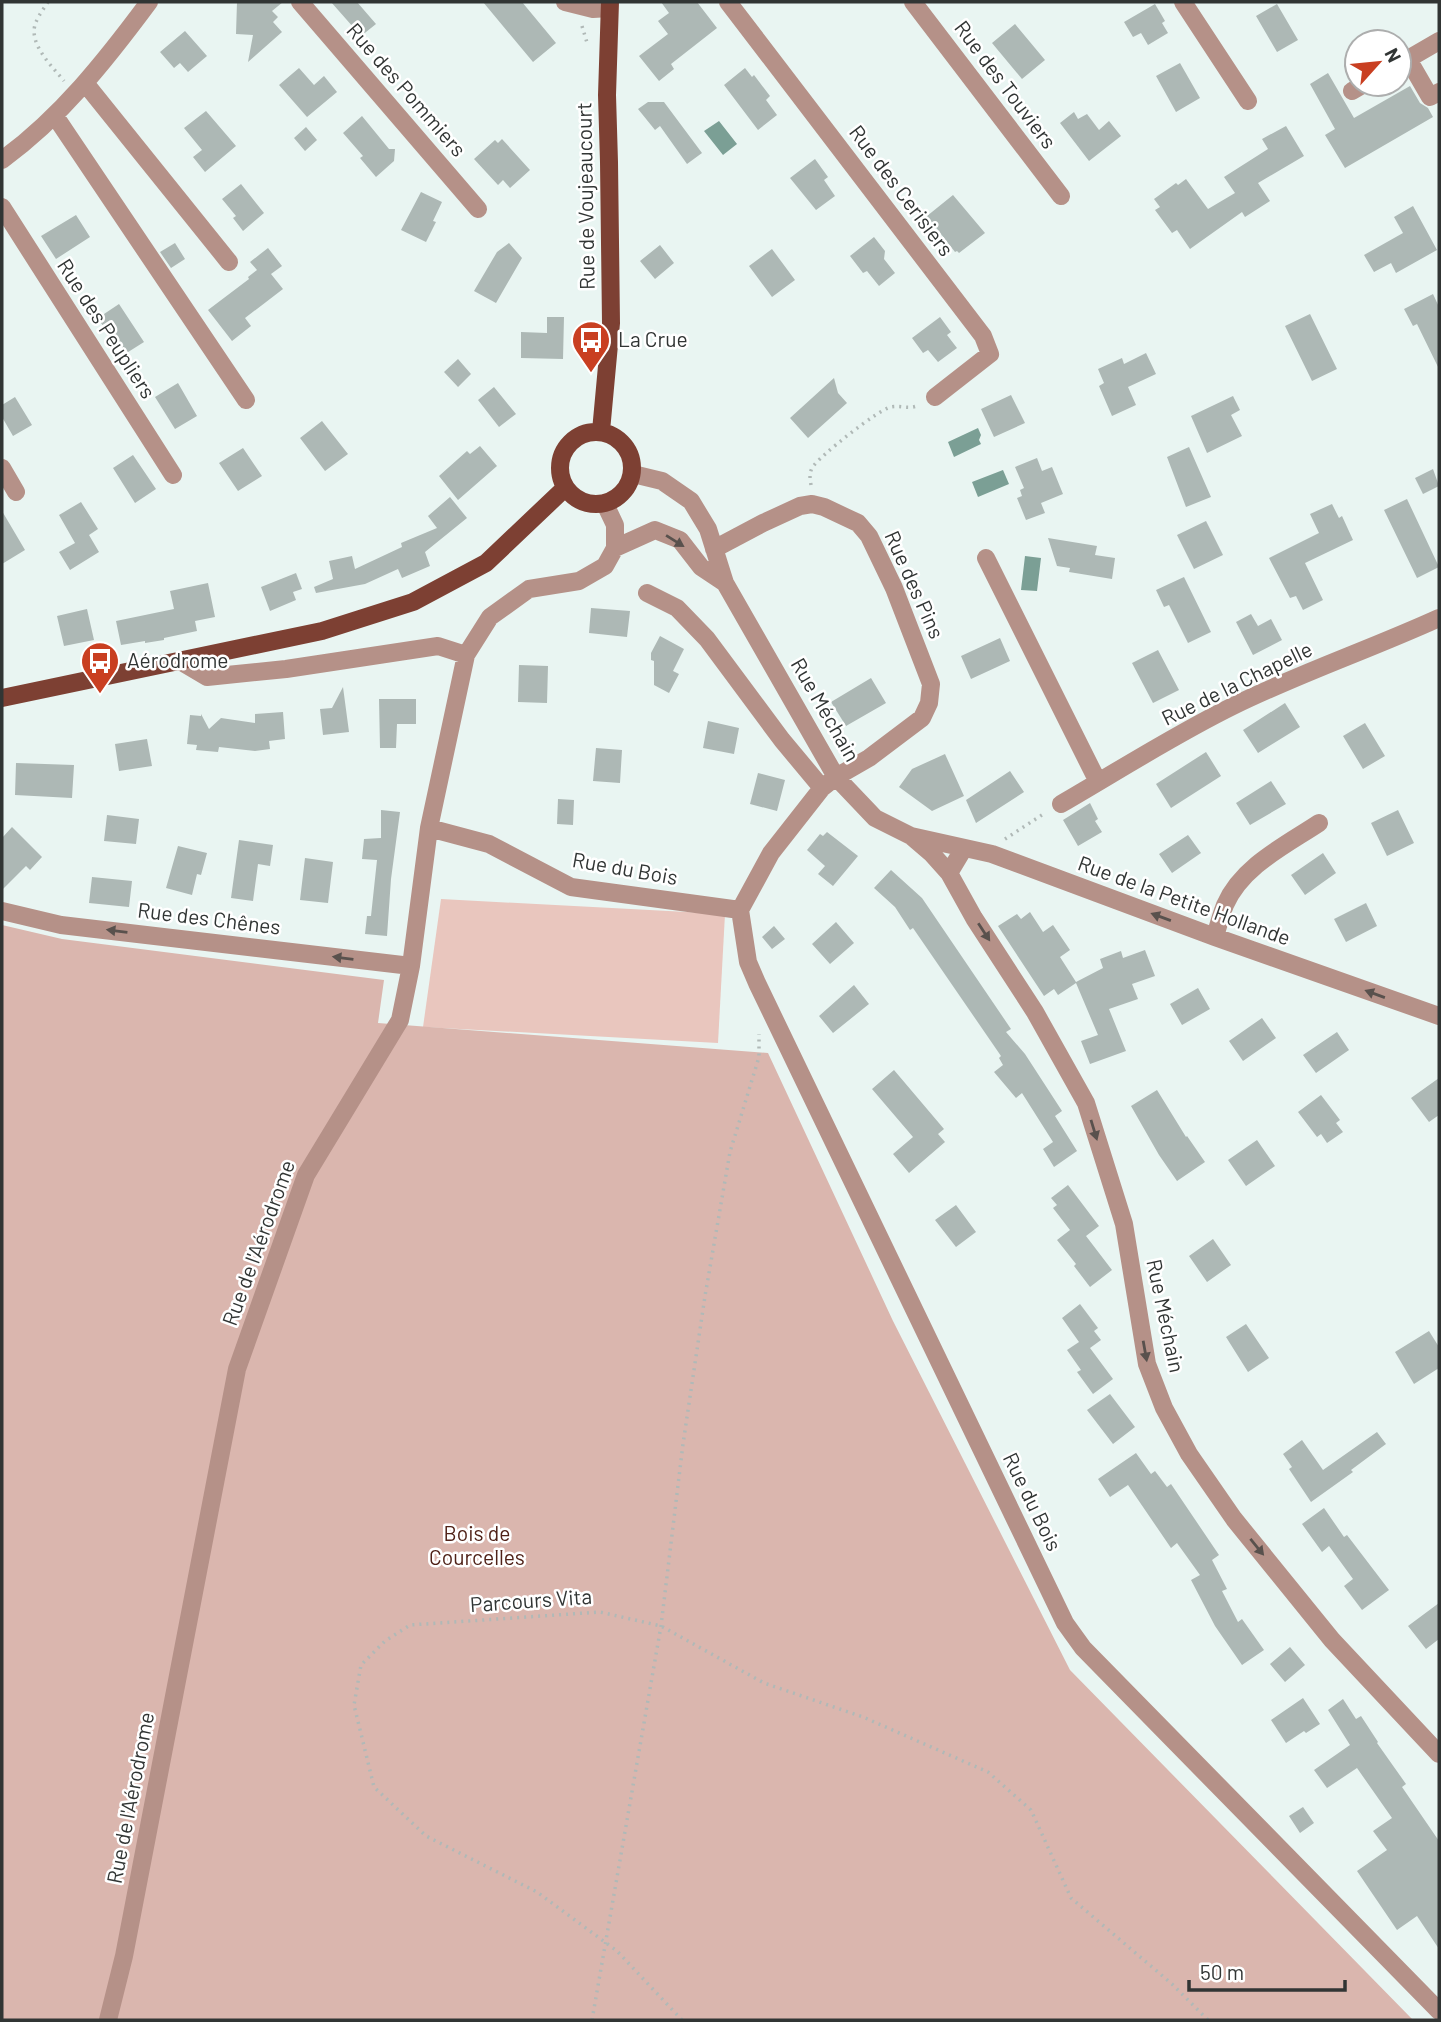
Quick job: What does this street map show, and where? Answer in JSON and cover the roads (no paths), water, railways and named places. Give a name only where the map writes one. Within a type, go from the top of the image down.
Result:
[{"type":"main road","name":"Rue de Voujeaucourt","points":[[601,431],[611,323],[607,95],[610,5]]},
{"type":"main road","points":[[601,431],[619,439],[631,454],[633,474],[628,487],[618,498],[605,504],[583,502],[565,488],[559,468],[564,448],[580,434],[601,431]]},
{"type":"main road","points":[[2,698],[322,631],[413,602],[486,563],[565,488]]},
{"type":"street","points":[[2,160],[55,116],[115,48],[149,2]]},
{"type":"street","name":"Rue des Pommiers","points":[[300,2],[478,209]]},
{"type":"street","points":[[565,2],[593,9],[610,5]]},
{"type":"street","name":"Rue des Cerisiers","points":[[728,2],[983,336],[990,354],[935,397]]},
{"type":"street","name":"Rue des Touviers","points":[[913,2],[1061,196]]},
{"type":"street","points":[[1183,2],[1248,101]]},
{"type":"street","points":[[1413,56],[1439,41]]},
{"type":"street","points":[[1413,73],[1430,97],[1439,92]]},
{"type":"street","points":[[80,89],[229,262]]},
{"type":"street","points":[[55,116],[246,400]]},
{"type":"street","name":"Rue des Peupliers","points":[[2,207],[173,475]]},
{"type":"street","points":[[2,468],[16,492]]},
{"type":"street","name":"Rue Méchain","points":[[633,474],[663,481],[691,501],[708,529],[725,583],[829,783]]},
{"type":"street","points":[[605,504],[614,525],[615,548]]},
{"type":"street","name":"Rue des Pins","points":[[714,549],[787,511],[812,504],[838,512],[858,523],[869,536],[894,588],[931,684],[929,704],[922,718],[869,758],[829,783]]},
{"type":"street","name":"Rue Méchain","points":[[615,548],[656,530],[680,540],[701,567],[725,583]]},
{"type":"street","name":"Rue de l'Aérodrome","points":[[108,2020],[124,1956],[237,1369],[306,1174],[400,1020],[411,966],[429,828],[466,655],[490,617],[499,610],[529,589],[579,581],[605,566],[615,548]]},
{"type":"street","points":[[986,558],[1098,782]]},
{"type":"street","name":"Rue Méchain","points":[[647,593],[677,608],[707,639],[782,740],[829,783],[876,818],[911,836],[949,873],[974,918],[1035,1012],[1086,1103],[1124,1224],[1147,1364],[1164,1408],[1189,1454],[1234,1519],[1332,1640],[1439,1755]]},
{"type":"street","name":"Rue de la Chapelle","points":[[1061,804],[1232,707],[1439,618]]},
{"type":"street","points":[[180,661],[207,677],[286,669],[438,646],[466,655]]},
{"type":"street","points":[[740,910],[771,853],[829,783]]},
{"type":"street","points":[[1215,937],[1226,903],[1248,873],[1319,822]]},
{"type":"street","name":"Rue du Bois","points":[[429,828],[489,844],[571,887],[740,910],[748,962],[1065,1623],[1083,1648],[1439,2011]]},
{"type":"street","name":"Rue de la Petite Hollande","points":[[911,836],[992,854],[1439,1016]]},
{"type":"street","points":[[949,873],[964,848]]},
{"type":"street","name":"Rue des Chênes","points":[[2,911],[61,925],[411,966]]},
{"type":"place","name":"La Crue","points":[[591,374]]},
{"type":"place","name":"Aérodrome","points":[[100,695]]},
{"type":"park label","name":"Bois de Courcelles","points":[[477,1546]]}]
